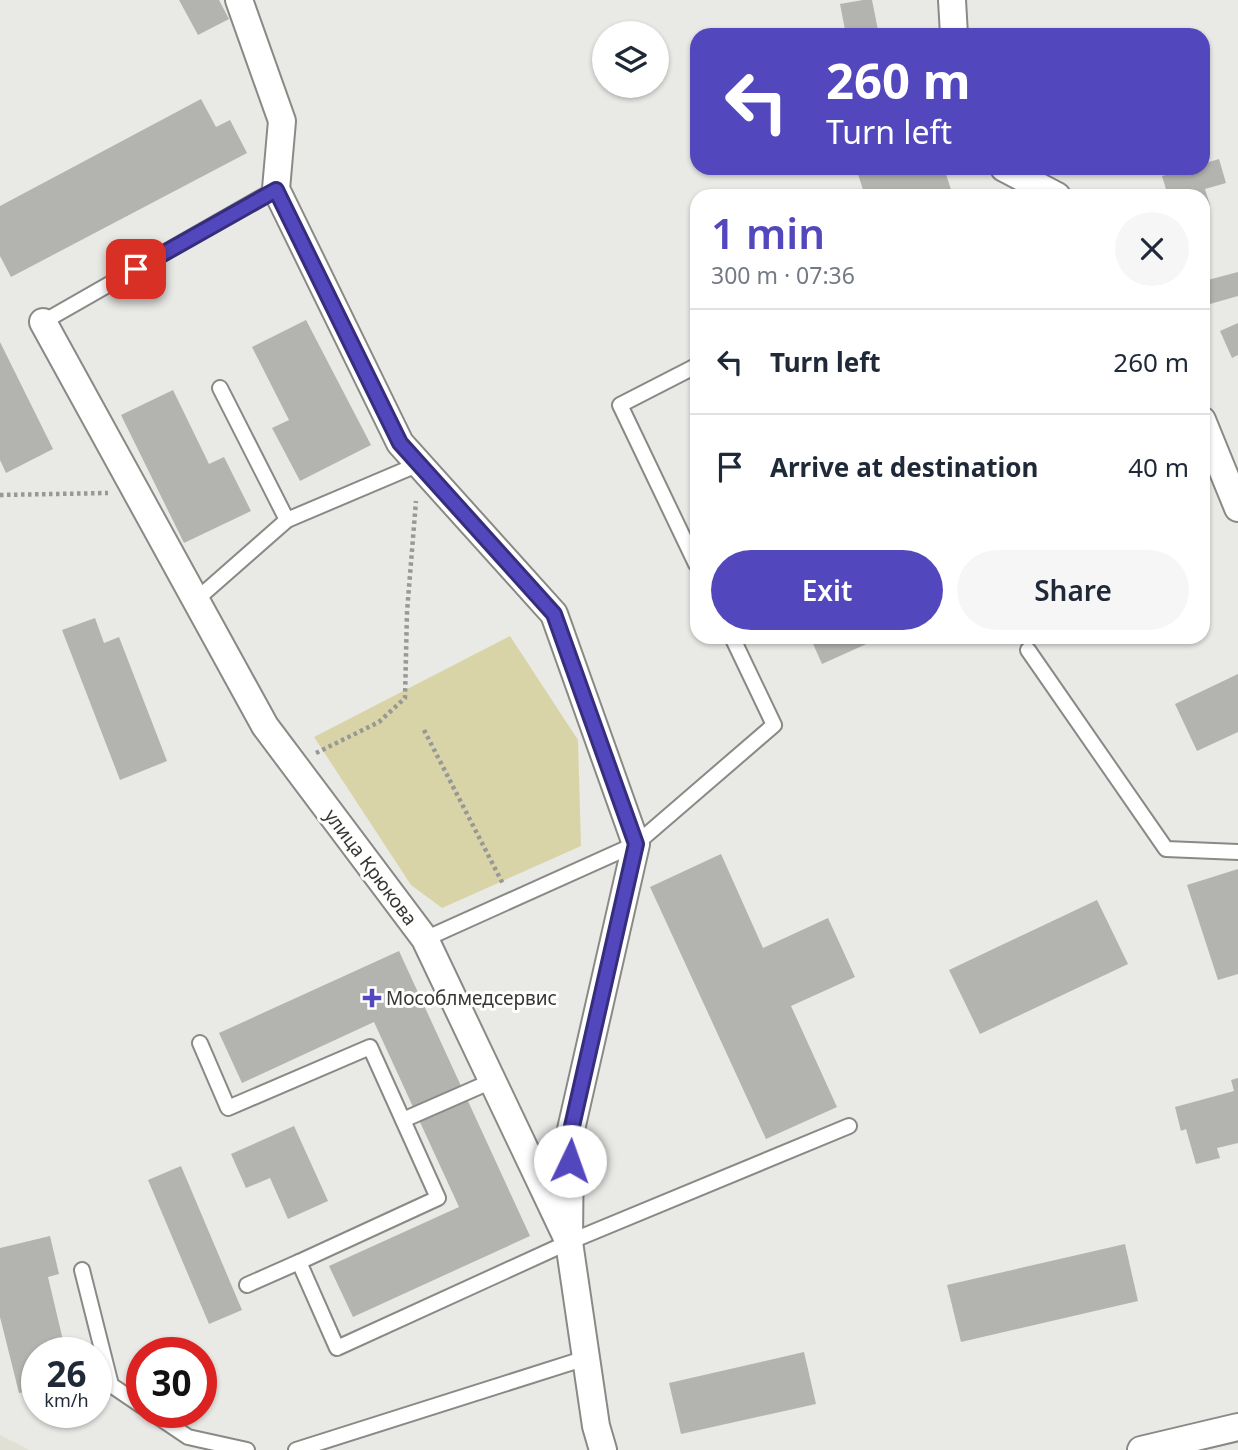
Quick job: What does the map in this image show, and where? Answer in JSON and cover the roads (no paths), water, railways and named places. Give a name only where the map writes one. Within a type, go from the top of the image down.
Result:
[{"type":"street","points":[[239,0],[282,121],[276,190],[400,443],[554,614],[636,844],[570,1135],[569,1242]]},
{"type":"street","points":[[952,0],[954,28]]},
{"type":"street","points":[[1017,175],[1044,189]]},
{"type":"street","name":"улица Крюкова","points":[[43,321],[265,726],[425,939],[569,1242],[596,1426],[603,1450]]},
{"type":"street","points":[[1210,440],[1238,508]]},
{"type":"street","points":[[1141,1450],[1238,1427]]},
{"type":"lane","points":[[43,321],[276,190]]},
{"type":"lane","points":[[690,369],[620,405],[690,551]]},
{"type":"lane","points":[[220,388],[287,520]]},
{"type":"lane","points":[[196,600],[287,520],[419,464]]},
{"type":"lane","points":[[425,939],[636,844],[774,725],[735,644]]},
{"type":"lane","points":[[1028,650],[1166,849],[1238,852]]},
{"type":"lane","points":[[200,1043],[228,1108],[370,1047],[438,1198],[247,1285]]},
{"type":"lane","points":[[403,1120],[492,1081]]},
{"type":"lane","points":[[299,1262],[337,1348],[569,1242],[849,1126]]},
{"type":"lane","points":[[82,1270],[111,1385],[126,1395]]},
{"type":"lane","points":[[296,1450],[586,1358]]},
{"type":"lane","points":[[175,1428],[188,1437],[247,1450]]},
{"type":"place","name":"Мособлмедсервис","points":[[372,998]]}]
